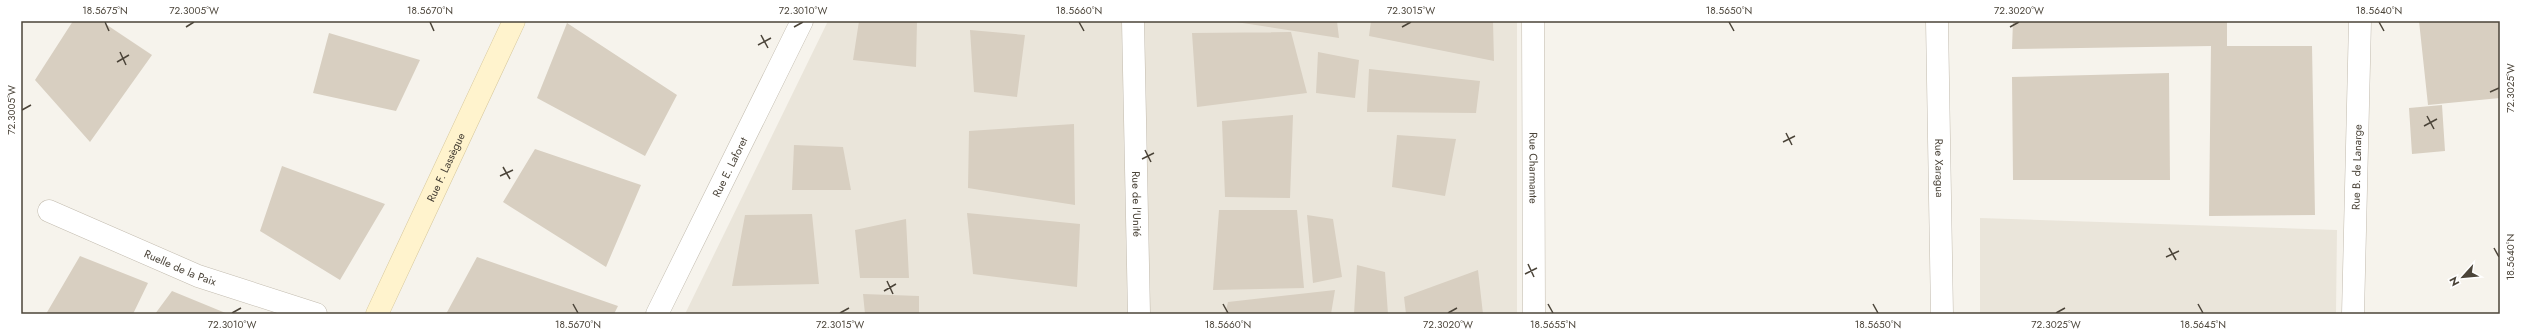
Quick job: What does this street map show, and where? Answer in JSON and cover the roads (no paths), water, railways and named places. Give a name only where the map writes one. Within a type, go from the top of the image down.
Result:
[{"type":"street","name":"Rue F. Lassègue","points":[[377,314],[514,21]]},
{"type":"street","name":"Rue E. Laforet","points":[[657,314],[802,21]]},
{"type":"street","name":"Rue de l'Unité","points":[[1133,21],[1139,314]]},
{"type":"street","name":"Rue Charmante","points":[[1533,21],[1534,314]]},
{"type":"street","name":"Rue Xaragua","points":[[1937,21],[1942,314]]},
{"type":"street","name":"Rue B. de Lanarge","points":[[2353,314],[2360,21]]},
{"type":"street","name":"Ruelle de la Paix","points":[[49,211],[198,276],[316,314]]}]
